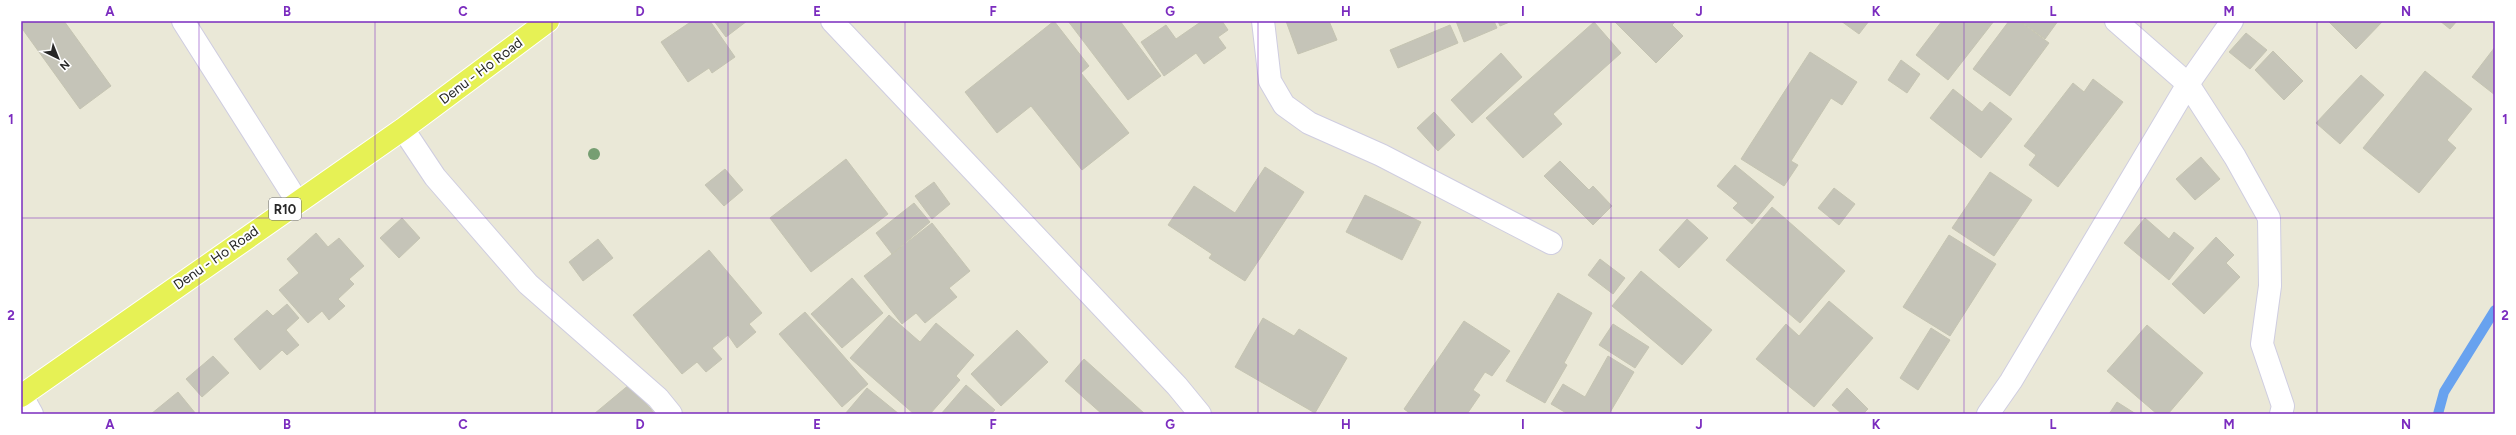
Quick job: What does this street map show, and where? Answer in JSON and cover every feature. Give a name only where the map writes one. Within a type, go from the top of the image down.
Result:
[{"type":"main road","name":"Denu - Ho Road","points":[[25,402],[297,201],[403,129],[548,21]]},
{"type":"street","points":[[183,21],[297,201]]},
{"type":"street","points":[[832,21],[1177,386],[1200,414]]},
{"type":"street","points":[[1263,21],[1270,81],[1284,105],[1309,123],[1381,155],[1551,243]]},
{"type":"street","points":[[2116,21],[2188,84],[2235,157],[2269,218],[2270,286],[2262,344],[2283,406],[2281,414]]},
{"type":"street","points":[[1988,414],[2011,381],[2188,84],[2232,21]]},
{"type":"street","points":[[403,129],[435,177],[528,284],[658,398],[671,414]]},
{"type":"building","points":[[21,21],[64,21],[111,86],[80,109],[21,27]]},
{"type":"building","points":[[692,21],[710,21],[735,57],[712,73],[709,68],[688,82],[661,42]]},
{"type":"building","points":[[714,21],[747,21],[726,37]]},
{"type":"building","points":[[1054,21],[1089,66],[1081,73],[1129,133],[1082,170],[1031,106],[997,133],[965,92]]},
{"type":"building","points":[[1068,21],[1120,21],[1161,76],[1128,100]]},
{"type":"building","points":[[1202,21],[1222,21],[1228,30],[1218,37],[1226,48],[1204,64],[1196,53],[1164,76],[1141,42],[1166,25],[1176,39]]},
{"type":"building","points":[[1286,21],[1329,21],[1337,40],[1298,54]]},
{"type":"building","points":[[1456,21],[1494,21],[1497,28],[1464,42]]},
{"type":"building","points":[[1498,21],[1512,21],[1500,26]]},
{"type":"building","points":[[1614,21],[1676,21],[1672,25],[1683,36],[1656,63]]},
{"type":"building","points":[[1841,21],[1869,21],[1859,34]]},
{"type":"building","points":[[1942,21],[1994,21],[1948,80],[1916,55]]},
{"type":"building","points":[[2009,21],[2019,21],[2049,43],[2010,96],[1973,69]]},
{"type":"building","points":[[2020,21],[2058,21],[2045,39]]},
{"type":"building","points":[[2328,21],[2383,21],[2356,49]]},
{"type":"building","points":[[2440,21],[2457,21],[2450,29]]},
{"type":"building","points":[[1594,22],[1621,53],[1553,114],[1562,124],[1523,158],[1486,118]]},
{"type":"building","points":[[1450,25],[1458,43],[1398,68],[1390,50]]},
{"type":"building","points":[[2246,33],[2267,50],[2250,69],[2229,52]]},
{"type":"building","points":[[2495,47],[2495,95],[2472,77]]},
{"type":"building","points":[[2273,51],[2303,81],[2284,100],[2255,70]]},
{"type":"building","points":[[1810,52],[1857,82],[1842,105],[1831,98],[1791,161],[1798,165],[1784,186],[1741,159]]},
{"type":"building","points":[[1501,53],[1522,77],[1472,123],[1451,100]]},
{"type":"building","points":[[1901,60],[1920,74],[1907,93],[1888,80]]},
{"type":"building","points":[[2425,71],[2472,109],[2447,140],[2456,148],[2419,193],[2363,148]]},
{"type":"building","points":[[2361,75],[2384,95],[2340,144],[2316,123]]},
{"type":"building","points":[[2093,79],[2123,102],[2058,187],[2029,165],[2036,155],[2024,146],[2073,83],[2084,92]]},
{"type":"building","points":[[1953,89],[1982,112],[1990,102],[2012,119],[1981,158],[1930,118]]},
{"type":"building","points":[[1434,112],[1455,135],[1438,151],[1417,128]]},
{"type":"building","points":[[2201,157],[2220,179],[2195,200],[2176,179]]},
{"type":"building","points":[[846,159],[888,214],[811,272],[770,218]]},
{"type":"building","points":[[1560,161],[1589,190],[1593,186],[1612,206],[1593,225],[1544,176]]},
{"type":"building","points":[[1735,165],[1774,197],[1752,224],[1733,208],[1738,203],[1717,186]]},
{"type":"building","points":[[1265,167],[1304,192],[1245,281],[1209,258],[1212,254],[1168,225],[1194,186],[1235,213]]},
{"type":"building","points":[[725,169],[743,190],[724,206],[705,185]]},
{"type":"building","points":[[1990,172],[2032,200],[1994,256],[1952,228]]},
{"type":"building","points":[[934,182],[950,204],[932,219],[915,196]]},
{"type":"building","points":[[1834,188],[1855,204],[1839,225],[1818,208]]},
{"type":"building","points":[[1365,195],[1421,222],[1402,260],[1346,232]]},
{"type":"building","points":[[914,203],[930,222],[892,254],[876,233]]},
{"type":"building","points":[[1772,207],[1845,271],[1800,323],[1726,260]]},
{"type":"building","points":[[402,218],[420,238],[399,258],[380,238]]},
{"type":"building","points":[[2145,218],[2169,239],[2174,232],[2194,248],[2169,280],[2124,243]]},
{"type":"building","points":[[1687,219],[1708,238],[1679,268],[1659,250]]},
{"type":"building","points":[[932,223],[970,271],[949,288],[957,297],[925,323],[916,313],[902,324],[864,276]]},
{"type":"building","points":[[316,233],[328,247],[339,238],[364,266],[349,279],[354,284],[338,299],[345,306],[329,320],[322,311],[308,323],[279,290],[299,273],[287,259]]},
{"type":"building","points":[[1949,235],[1996,264],[1950,336],[1903,307]]},
{"type":"building","points":[[2216,237],[2234,255],[2226,263],[2240,277],[2204,314],[2172,284]]},
{"type":"building","points":[[598,239],[613,258],[583,281],[569,262]]},
{"type":"building","points":[[709,250],[762,313],[749,324],[756,332],[737,348],[728,335],[712,348],[722,359],[706,372],[697,362],[682,374],[633,315]]},
{"type":"building","points":[[1600,259],[1625,278],[1613,294],[1588,275]]},
{"type":"building","points":[[1641,271],[1712,330],[1682,365],[1612,306]]},
{"type":"building","points":[[852,278],[883,313],[842,348],[811,314]]},
{"type":"building","points":[[1558,293],[1592,313],[1564,363],[1567,365],[1545,403],[1506,381]]},
{"type":"building","points":[[1829,301],[1873,338],[1814,407],[1756,359],[1786,324],[1799,336]]},
{"type":"building","points":[[287,304],[299,318],[286,330],[299,345],[287,355],[282,350],[260,370],[234,339],[267,310],[273,316]]},
{"type":"building","points":[[805,312],[868,384],[842,407],[779,334]]},
{"type":"building","points":[[889,315],[920,342],[936,323],[974,355],[956,376],[960,380],[930,414],[914,414],[850,358]]},
{"type":"building","points":[[1263,318],[1294,336],[1299,329],[1347,358],[1315,413],[1235,367]]},
{"type":"building","points":[[1464,321],[1510,351],[1492,376],[1485,372],[1473,390],[1480,395],[1467,414],[1411,414],[1404,409]]},
{"type":"building","points":[[1613,324],[1649,347],[1635,368],[1599,345]]},
{"type":"building","points":[[2147,325],[2203,373],[2168,414],[2157,414],[2107,371]]},
{"type":"building","points":[[1931,328],[1950,340],[1918,390],[1900,378]]},
{"type":"building","points":[[1017,330],[1048,362],[1001,406],[971,374]]},
{"type":"building","points":[[213,356],[229,373],[202,397],[186,379]]},
{"type":"building","points":[[1608,356],[1634,372],[1609,414],[1568,414],[1551,404],[1563,384],[1585,397]]},
{"type":"building","points":[[1084,359],[1145,414],[1102,414],[1065,381]]},
{"type":"building","points":[[630,384],[655,414],[594,414]]},
{"type":"building","points":[[966,385],[995,410],[991,414],[941,414]]},
{"type":"building","points":[[867,388],[899,414],[845,414]]},
{"type":"building","points":[[1847,388],[1868,409],[1863,414],[1842,414],[1832,405]]},
{"type":"building","points":[[178,392],[196,414],[151,414]]},
{"type":"building","points":[[2117,402],[2136,414],[2109,414]]},
{"type":"waterway","points":[[2438,414],[2444,392],[2495,310]]}]
